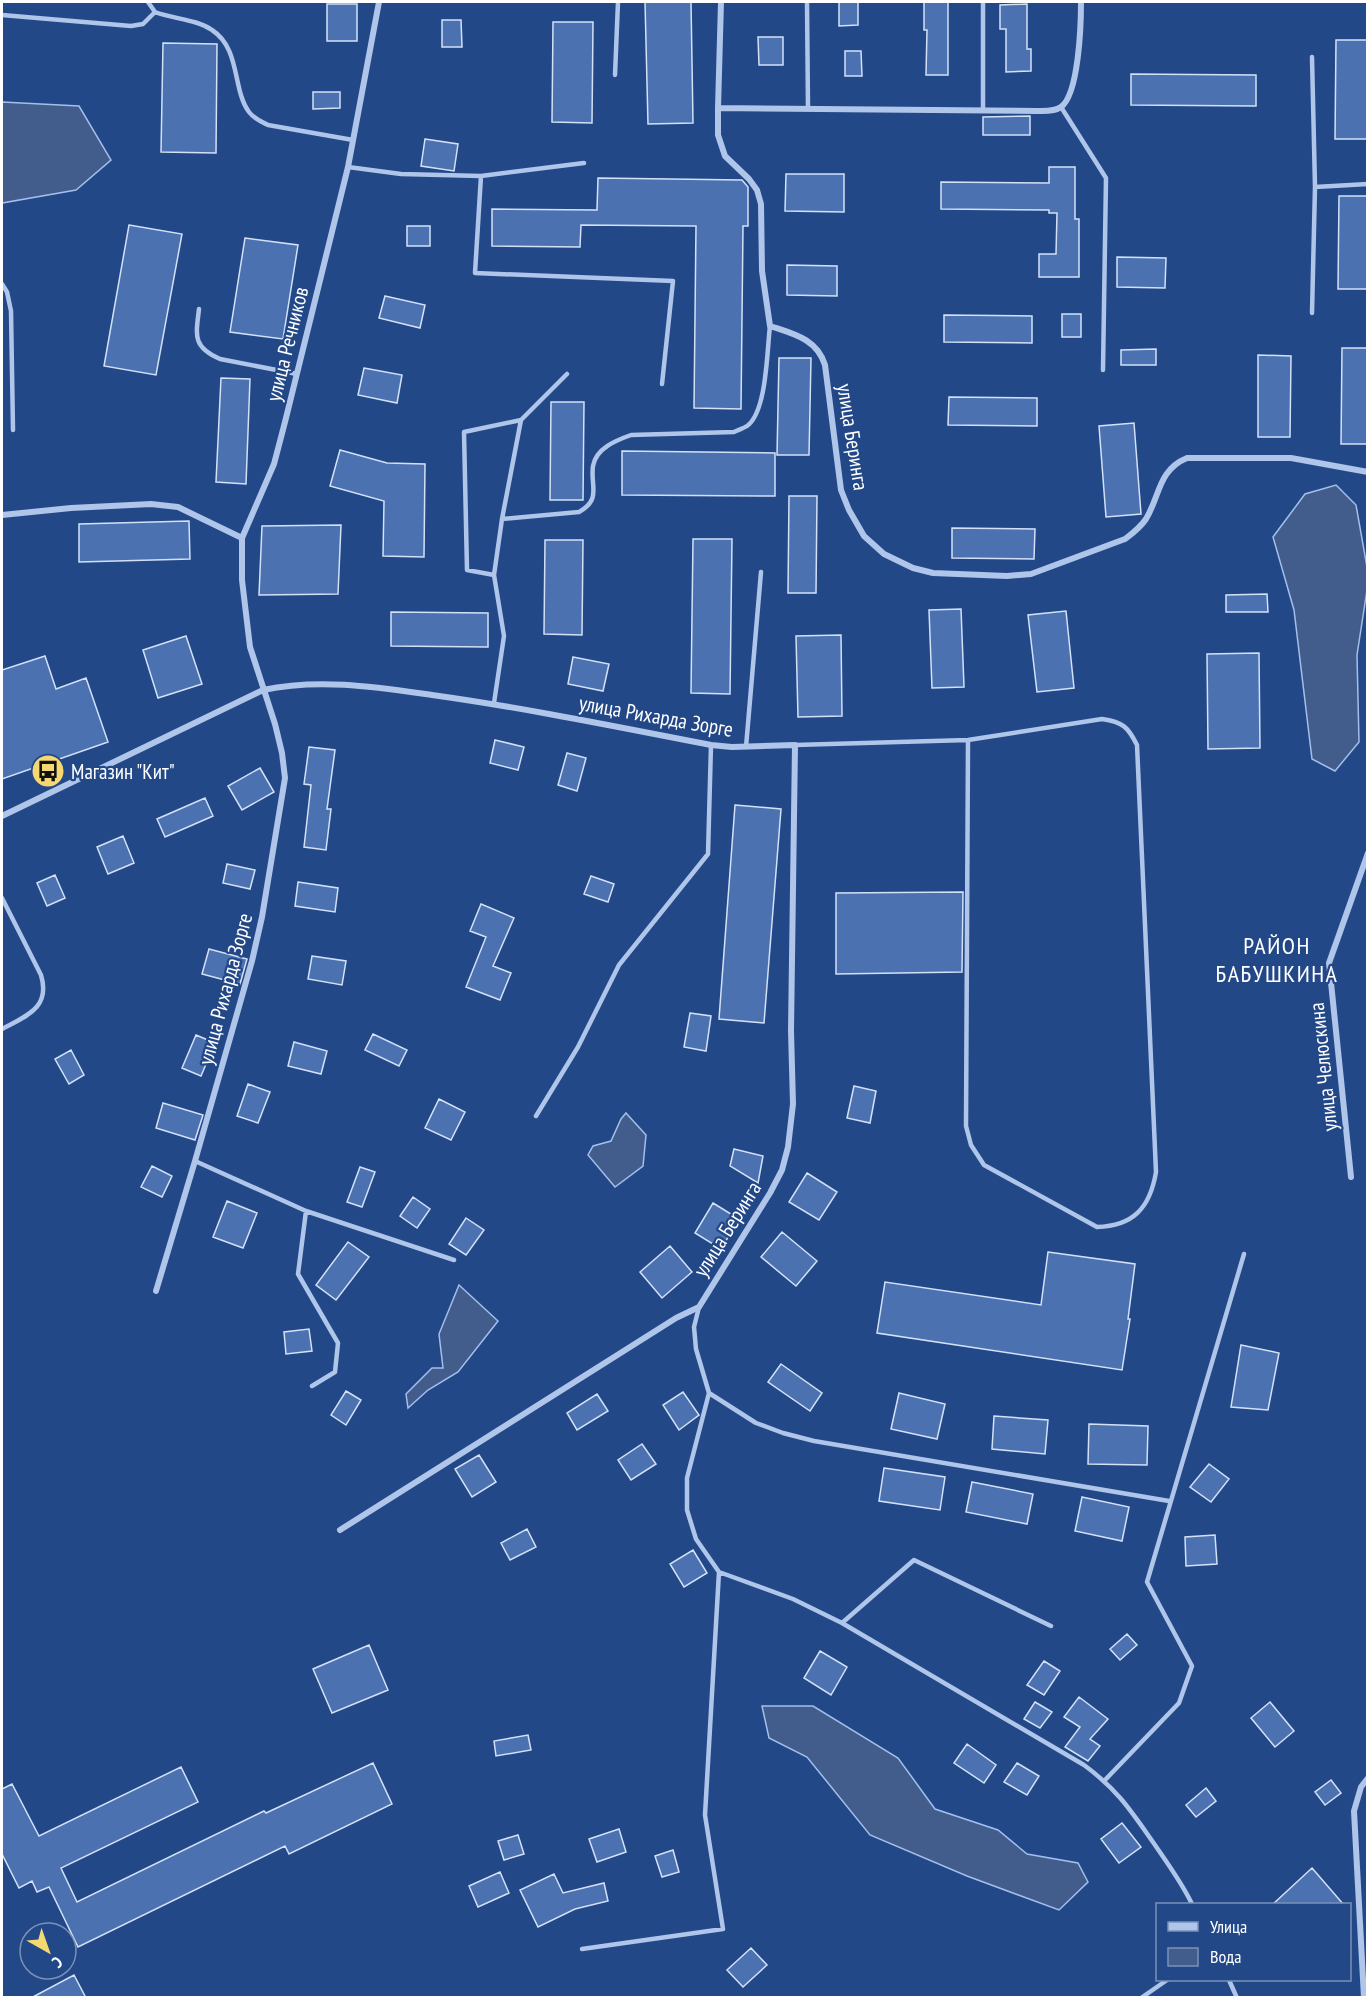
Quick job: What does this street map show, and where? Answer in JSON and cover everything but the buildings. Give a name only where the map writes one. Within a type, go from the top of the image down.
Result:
[{"type":"street","name":"улица Речников","points":[[263,690],[250,647],[242,580],[242,538],[273,465],[297,374],[348,167],[379,2]]},
{"type":"street","points":[[721,2],[718,135],[725,156],[749,179],[757,190],[761,204],[762,271],[770,326]]},
{"type":"street","points":[[718,108],[1051,111],[1061,107],[1068,98],[1077,65],[1081,37],[1081,2]]},
{"type":"street","name":"улица Беринга","points":[[770,326],[802,337],[822,353],[841,490],[864,536],[884,554],[913,568],[933,573],[1007,576],[1031,574],[1125,539],[1138,530],[1147,518],[1168,470],[1186,458],[1291,458],[1368,472]]},
{"type":"street","points":[[2,515],[71,508],[151,504],[178,507],[242,538]]},
{"type":"street","name":"улица Рихарда Зорге","points":[[2,816],[263,690],[286,685],[332,684],[373,687],[494,703],[711,745],[746,747],[795,745]]},
{"type":"street","name":"улица Рихарда Зорге","points":[[156,1291],[195,1161],[262,917],[285,778],[282,753],[263,690]]},
{"type":"street","name":"улица Беринга","points":[[340,1530],[666,1324],[699,1307],[770,1193],[782,1170],[788,1147],[793,1104],[791,1031],[795,745]]},
{"type":"street","name":"улица Челюскина","points":[[1351,1176],[1329,963],[1368,853]]},
{"type":"street","points":[[1364,1998],[1354,1811],[1361,1787],[1368,1778]]},
{"type":"lane","points":[[148,2],[155,12],[167,17],[202,24],[213,30],[224,41],[249,112],[257,120],[268,125],[353,140]]},
{"type":"lane","points":[[615,75],[618,2]]},
{"type":"lane","points":[[807,2],[808,108]]},
{"type":"lane","points":[[983,2],[983,110]]},
{"type":"lane","points":[[2,15],[131,26],[142,24],[155,12]]},
{"type":"lane","points":[[1312,57],[1315,187],[1312,313]]},
{"type":"lane","points":[[1061,107],[1106,178],[1103,370]]},
{"type":"lane","points":[[348,167],[401,174],[481,176],[584,163]]},
{"type":"lane","points":[[481,176],[476,273],[673,281],[662,384]]},
{"type":"lane","points":[[1315,187],[1368,184]]},
{"type":"lane","points":[[2,284],[7,292],[11,311],[13,430]]},
{"type":"lane","points":[[199,309],[196,337],[208,354],[220,359],[297,374]]},
{"type":"lane","points":[[502,519],[579,512],[586,507],[594,493],[593,465],[602,450],[615,441],[632,435],[734,432],[748,426],[757,413],[761,399],[770,326]]},
{"type":"lane","points":[[494,575],[467,570],[464,432],[521,420],[567,374]]},
{"type":"lane","points":[[494,703],[504,636],[494,575],[521,420]]},
{"type":"lane","points":[[746,747],[761,572]]},
{"type":"lane","points":[[795,745],[968,740],[1102,719],[1119,721],[1130,732],[1137,745],[1156,1173],[1153,1191],[1142,1208],[1127,1221],[1113,1227],[1096,1227],[984,1165],[971,1144],[966,1126],[968,740]]},
{"type":"lane","points":[[536,1116],[578,1047],[619,965],[708,854],[711,745]]},
{"type":"lane","points":[[2,898],[45,987],[41,1002],[33,1012],[2,1029]]},
{"type":"lane","points":[[195,1161],[306,1210],[454,1260]]},
{"type":"lane","points":[[306,1210],[298,1274],[338,1343],[335,1372],[312,1386]]},
{"type":"lane","points":[[1105,1780],[1179,1703],[1192,1666],[1147,1582],[1169,1501],[1244,1254]]},
{"type":"lane","points":[[699,1307],[694,1327],[696,1348],[709,1393],[687,1478],[687,1510],[696,1539],[719,1572],[793,1599],[842,1623],[1084,1765],[1105,1780],[1128,1807],[1184,1887],[1191,1903]]},
{"type":"lane","points":[[709,1393],[756,1423],[814,1441],[1169,1501]]},
{"type":"lane","points":[[842,1623],[914,1560],[1051,1626]]},
{"type":"lane","points":[[582,1949],[723,1929],[705,1815],[719,1572]]},
{"type":"lane","points":[[1141,1998],[1166,1981]]},
{"type":"lane","points":[[1228,1981],[1237,1998]]},
{"type":"water","points":[[2,102],[79,106],[111,160],[76,190],[2,203]]},
{"type":"water","points":[[1336,485],[1356,505],[1367,567],[1367,590],[1357,655],[1359,742],[1335,771],[1312,759],[1294,610],[1273,537],[1305,494]]},
{"type":"water","points":[[626,1113],[646,1135],[643,1166],[615,1187],[588,1155],[593,1146],[611,1141]]},
{"type":"water","points":[[459,1285],[498,1321],[458,1372],[428,1390],[408,1408],[406,1394],[432,1368],[443,1368],[439,1334]]},
{"type":"water","points":[[762,1706],[813,1706],[898,1758],[935,1809],[998,1830],[1027,1854],[1078,1863],[1088,1882],[1059,1910],[967,1876],[870,1835],[807,1757],[769,1738]]},
{"type":"place","name":"Магазин \"Кит\"","points":[[48,771]]},
{"type":"district","name":"РАЙОН БАБУШКИНА","points":[[1277,959]]}]
